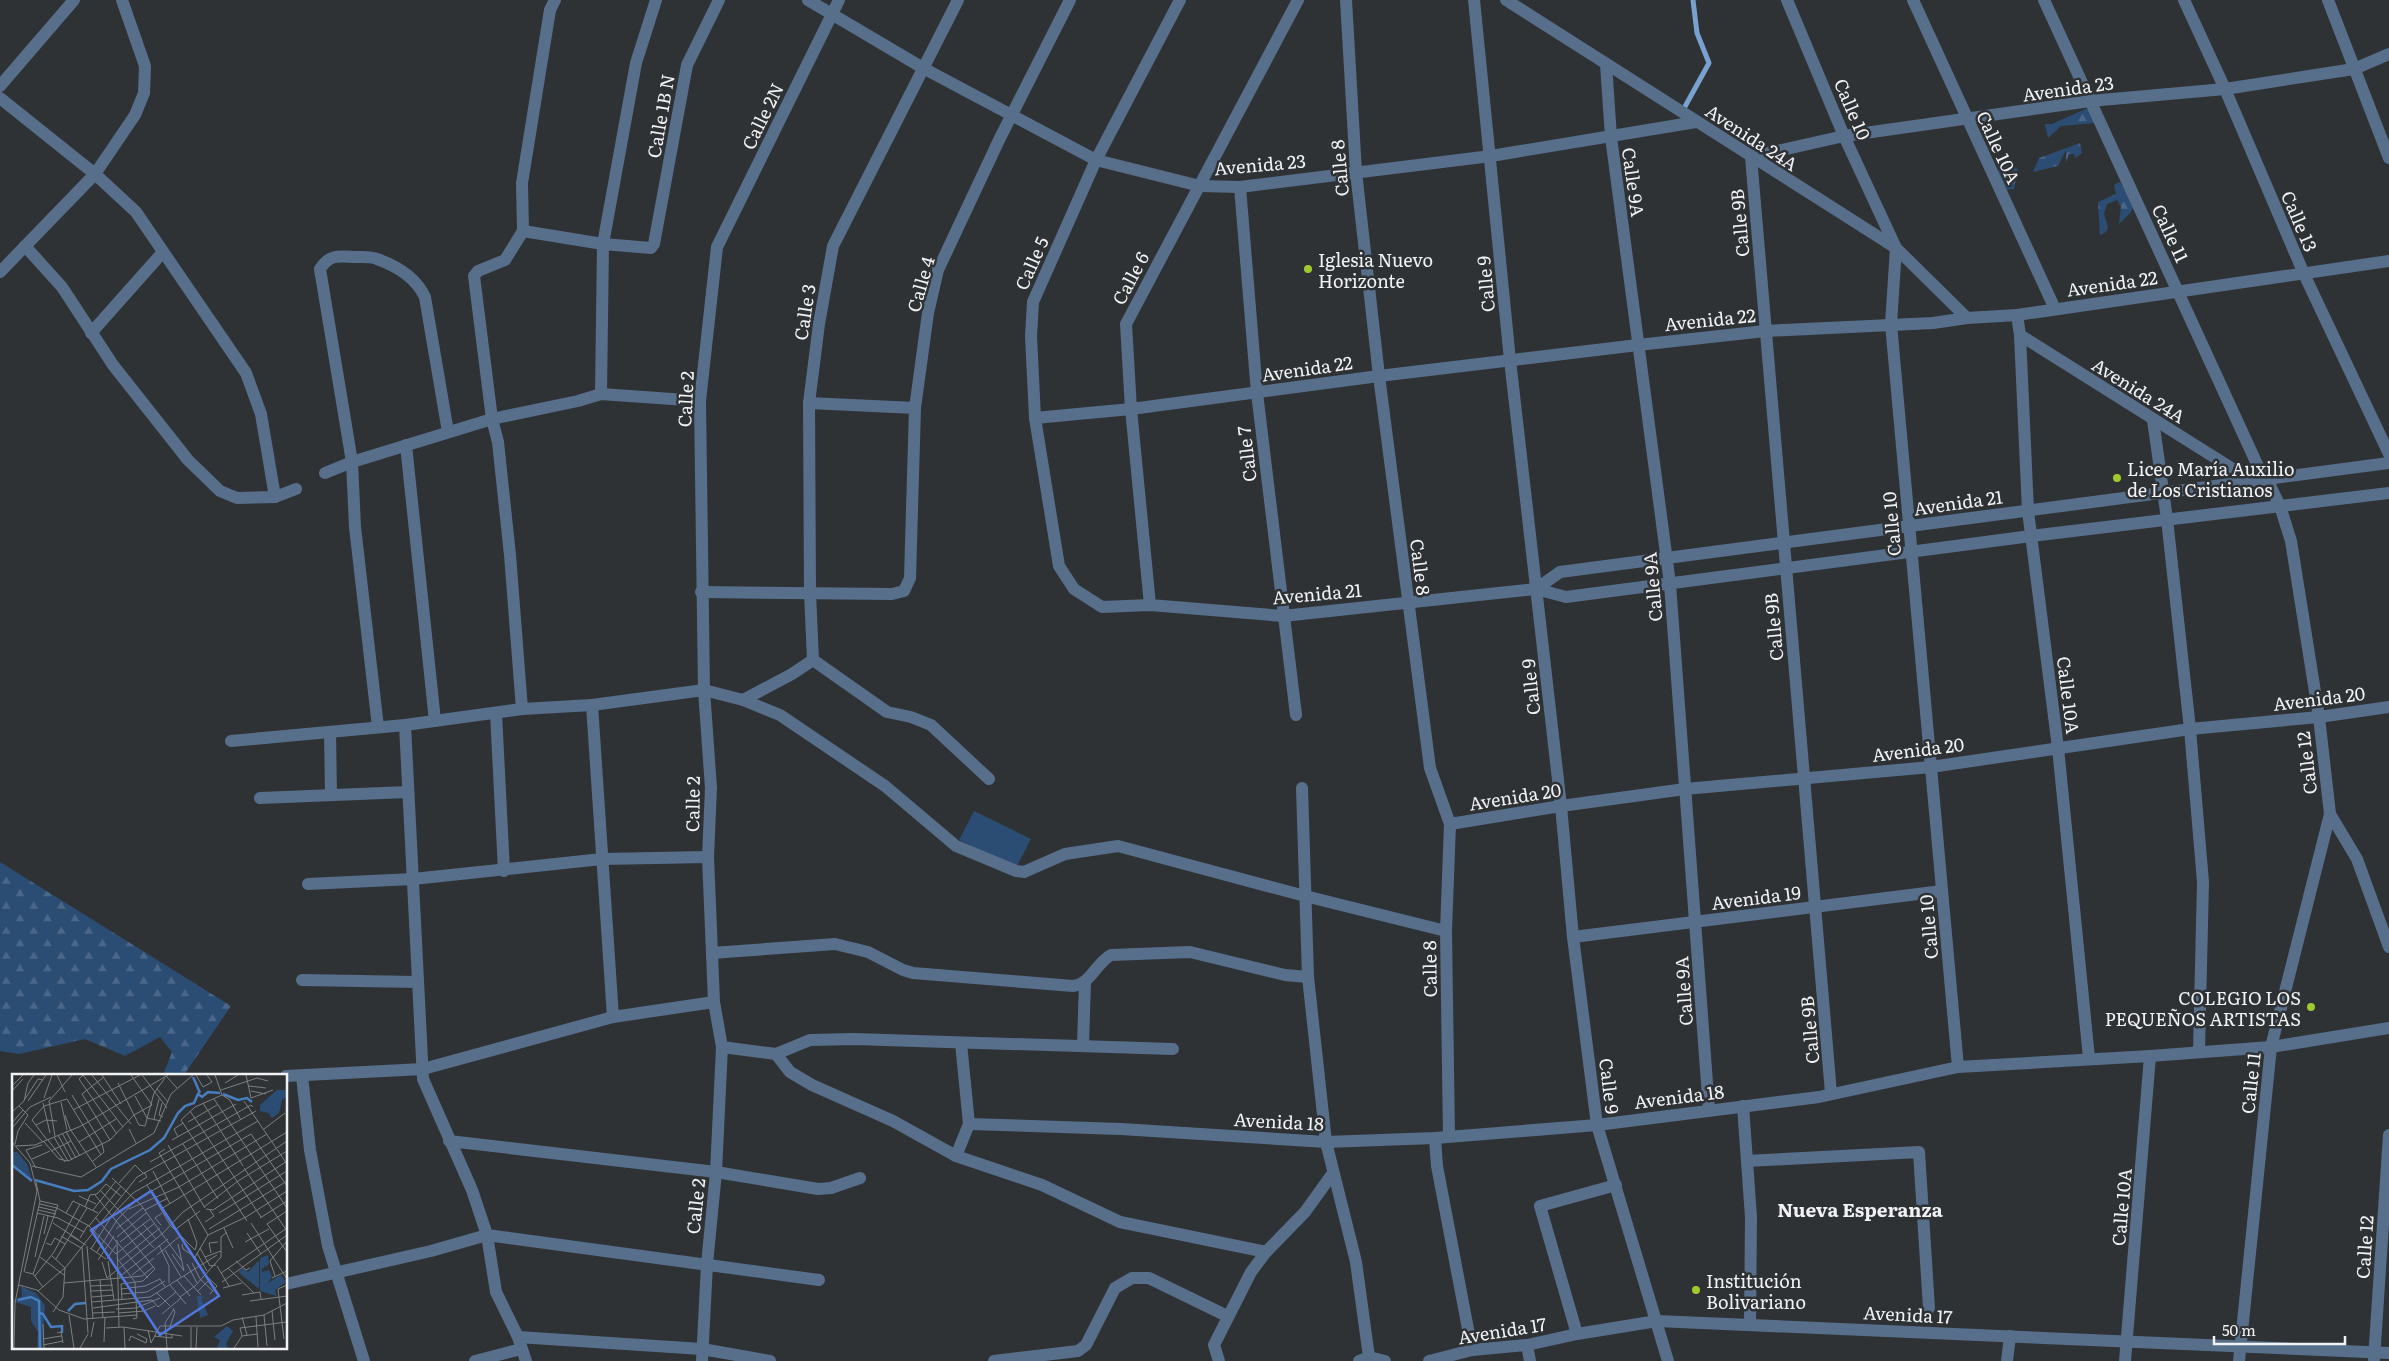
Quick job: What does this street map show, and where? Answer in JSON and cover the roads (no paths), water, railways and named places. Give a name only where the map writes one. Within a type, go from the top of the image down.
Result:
[{"type":"street","points":[[0,86],[74,0]]},
{"type":"street","points":[[0,272],[95,174],[135,115],[144,93],[145,66],[122,0]]},
{"type":"street","points":[[522,709],[510,555],[498,442],[492,419],[474,276],[478,271],[505,260],[523,231],[522,183],[550,10],[555,0]]},
{"type":"street","points":[[601,394],[603,244],[636,63],[656,0]]},
{"type":"street","name":"Calle 1B N","points":[[603,244],[648,249],[654,244],[686,65],[719,0]]},
{"type":"street","name":"Avenida 23","points":[[808,0],[923,68],[1096,160],[1200,186],[1240,187],[1491,156],[1696,122]]},
{"type":"street","name":"Calle 2N","points":[[717,247],[839,0]]},
{"type":"street","name":"Calle 3","points":[[813,660],[810,593],[810,403],[819,324],[833,246],[958,0]]},
{"type":"street","name":"Calle 4","points":[[810,593],[892,594],[904,591],[910,578],[915,408],[928,313],[938,270],[999,140],[1014,115],[1070,0]]},
{"type":"street","name":"Calle 5","points":[[1059,566],[1035,418],[1031,336],[1033,302],[1096,160],[1180,0]]},
{"type":"street","name":"Calle 6","points":[[1150,606],[1126,324],[1298,0]]},
{"type":"street","name":"Calle 8","points":[[1346,0],[1356,172],[1379,376],[1430,768],[1450,824],[1446,931],[1449,1136]]},
{"type":"street","name":"Calle 9","points":[[1474,0],[1510,360],[1561,806],[1573,938],[1597,1125],[1658,1321],[1668,1361]]},
{"type":"street","name":"Avenida 24A","points":[[1506,0],[1896,248],[1967,318]]},
{"type":"street","name":"Calle 10","points":[[1787,0],[1844,136],[1896,248],[1891,324],[1958,1067]]},
{"type":"street","name":"Calle 10A","points":[[1913,0],[2055,309]]},
{"type":"street","name":"Calle 11","points":[[2044,0],[2264,477]]},
{"type":"street","name":"Calle 13","points":[[2184,0],[2225,88],[2304,274],[2389,454]]},
{"type":"street","points":[[2328,0],[2389,158]]},
{"type":"street","name":"Avenida 23","points":[[1751,157],[1844,136],[2090,101],[2225,88],[2354,69],[2389,54]]},
{"type":"street","name":"Calle 9A","points":[[1606,64],[1611,137],[1670,584],[1709,1110]]},
{"type":"street","points":[[0,98],[95,174],[136,212],[246,373],[261,414],[275,497]]},
{"type":"street","name":"Calle 9B","points":[[1751,157],[1831,1093]]},
{"type":"street","name":"Calle 7","points":[[1240,187],[1257,393],[1296,715]]},
{"type":"street","points":[[523,231],[603,244]]},
{"type":"street","points":[[25,246],[62,287],[112,365],[188,460],[220,491],[237,498],[275,497],[296,489]]},
{"type":"street","name":"Calle 2","points":[[702,1355],[707,1264],[716,1172],[722,1047],[714,1002],[708,857],[711,780],[704,690],[701,592],[700,401],[717,247]]},
{"type":"street","points":[[91,333],[163,252]]},
{"type":"street","points":[[378,727],[355,527],[352,462],[320,269],[326,260],[337,256],[376,258],[404,273],[418,284],[425,297],[448,432]]},
{"type":"street","name":"Avenida 22","points":[[1035,418],[1132,409],[1379,376],[1765,331],[1933,323],[1967,318],[2017,315],[2178,290],[2389,261]]},
{"type":"street","points":[[2017,315],[2020,335]]},
{"type":"street","name":"Avenida 24A","points":[[2020,335],[2234,469],[2264,477]]},
{"type":"street","name":"Calle 10A","points":[[2020,335],[2028,511],[2058,748],[2089,1058]]},
{"type":"street","points":[[325,473],[352,462],[492,419],[578,401],[601,394],[700,401]]},
{"type":"street","points":[[810,403],[915,408]]},
{"type":"street","points":[[2153,420],[2168,520],[2190,729],[2203,882],[2199,1051]]},
{"type":"street","points":[[406,445],[435,721]]},
{"type":"street","name":"Avenida 21","points":[[1536,589],[1560,572],[2164,493],[2264,477],[2389,463]]},
{"type":"street","name":"Calle 12","points":[[2264,477],[2280,506],[2291,541],[2318,717],[2330,814],[2357,859],[2389,946]]},
{"type":"street","name":"Avenida 21","points":[[1059,566],[1074,589],[1102,607],[1150,606],[1283,616],[1408,601],[1536,589],[1566,597],[2031,536],[2389,493]]},
{"type":"street","points":[[701,592],[810,593]]},
{"type":"street","points":[[744,700],[792,674],[813,660],[887,712],[911,717],[931,726],[989,779]]},
{"type":"street","points":[[231,740],[405,725],[522,709],[592,705],[704,690],[744,700],[780,715],[884,786],[956,846],[1016,871],[1024,872],[1065,854],[1118,846],[1446,931]]},
{"type":"street","points":[[592,705],[613,1018]]},
{"type":"street","name":"Avenida 20","points":[[1450,824],[1685,789],[1931,767],[2190,729],[2318,717],[2389,706]]},
{"type":"street","points":[[496,713],[504,871]]},
{"type":"street","points":[[405,725],[423,1079],[449,1142],[472,1190],[487,1235],[496,1292],[521,1349]]},
{"type":"street","points":[[330,732],[331,794]]},
{"type":"street","points":[[1302,788],[1308,976],[1326,1142],[1356,1262],[1364,1359],[1385,1361]]},
{"type":"street","points":[[260,798],[408,792]]},
{"type":"street","name":"Calle 11","points":[[2239,1361],[2271,1046],[2330,814]]},
{"type":"street","points":[[308,884],[413,879],[504,871],[602,859],[708,857]]},
{"type":"street","name":"Avenida 19","points":[[1573,938],[1942,891]]},
{"type":"street","points":[[712,953],[834,944],[868,952],[903,970],[913,973],[1073,986],[1085,982],[1104,958],[1111,955],[1190,952],[1284,974],[1308,976]]},
{"type":"street","points":[[302,980],[417,982]]},
{"type":"street","points":[[1083,1045],[1085,982]]},
{"type":"street","points":[[288,1076],[422,1069],[613,1018],[714,1002]]},
{"type":"street","name":"Avenida 18","points":[[969,1124],[1121,1129],[1326,1142],[1435,1138],[1597,1125],[1818,1097],[1958,1067],[2150,1056],[2271,1046],[2389,1028]]},
{"type":"street","points":[[722,1047],[776,1054],[810,1040],[854,1039],[1173,1048]]},
{"type":"street","points":[[956,1156],[969,1124],[961,1043]]},
{"type":"street","points":[[776,1054],[790,1072],[797,1076],[892,1121],[956,1156],[1042,1186],[1120,1222],[1266,1252]]},
{"type":"street","name":"Calle 10A","points":[[2125,1361],[2150,1056]]},
{"type":"street","points":[[302,1076],[310,1150],[328,1246],[364,1361]]},
{"type":"street","points":[[1743,1106],[1751,1217],[1750,1325]]},
{"type":"street","name":"Calle 12","points":[[2374,1357],[2389,1135]]},
{"type":"street","points":[[1435,1138],[1437,1166],[1472,1350]]},
{"type":"street","points":[[449,1142],[716,1172],[818,1189],[831,1188],[860,1178]]},
{"type":"street","points":[[1747,1160],[1919,1152],[1929,1308]]},
{"type":"street","points":[[1219,1361],[1214,1345],[1227,1316],[1252,1272],[1266,1252],[1305,1212],[1333,1173]]},
{"type":"street","points":[[1577,1334],[1540,1206],[1616,1185]]},
{"type":"street","points":[[288,1284],[431,1251],[487,1235],[819,1280]]},
{"type":"street","points":[[994,1361],[1078,1351],[1086,1345],[1115,1288],[1132,1278],[1149,1278],[1227,1316]]},
{"type":"street","name":"Avenida 17","points":[[1429,1361],[1472,1350],[1528,1345],[1577,1334],[1658,1321],[2241,1347],[2374,1357],[2389,1353]]},
{"type":"street","points":[[2007,1361],[2010,1336]]},
{"type":"street","points":[[1528,1345],[1530,1361]]},
{"type":"street","points":[[161,1348],[164,1361]]},
{"type":"street","points":[[476,1361],[521,1349],[702,1355],[770,1361]]},
{"type":"waterway","points":[[1682,112],[1709,63],[1697,33],[1693,0]]},
{"type":"place","name":"Iglesia Nuevo Horizonte","points":[[1308,269]]},
{"type":"place","name":"Liceo María Auxilio de Los Cristianos","points":[[2117,478]]},
{"type":"place","name":"COLEGIO LOS PEQUEÑOS ARTISTAS","points":[[2311,1007]]},
{"type":"place","name":"Institución Bolivariano","points":[[1696,1290]]},
{"type":"district","name":"Nueva Esperanza","points":[[1860,1209]]}]
